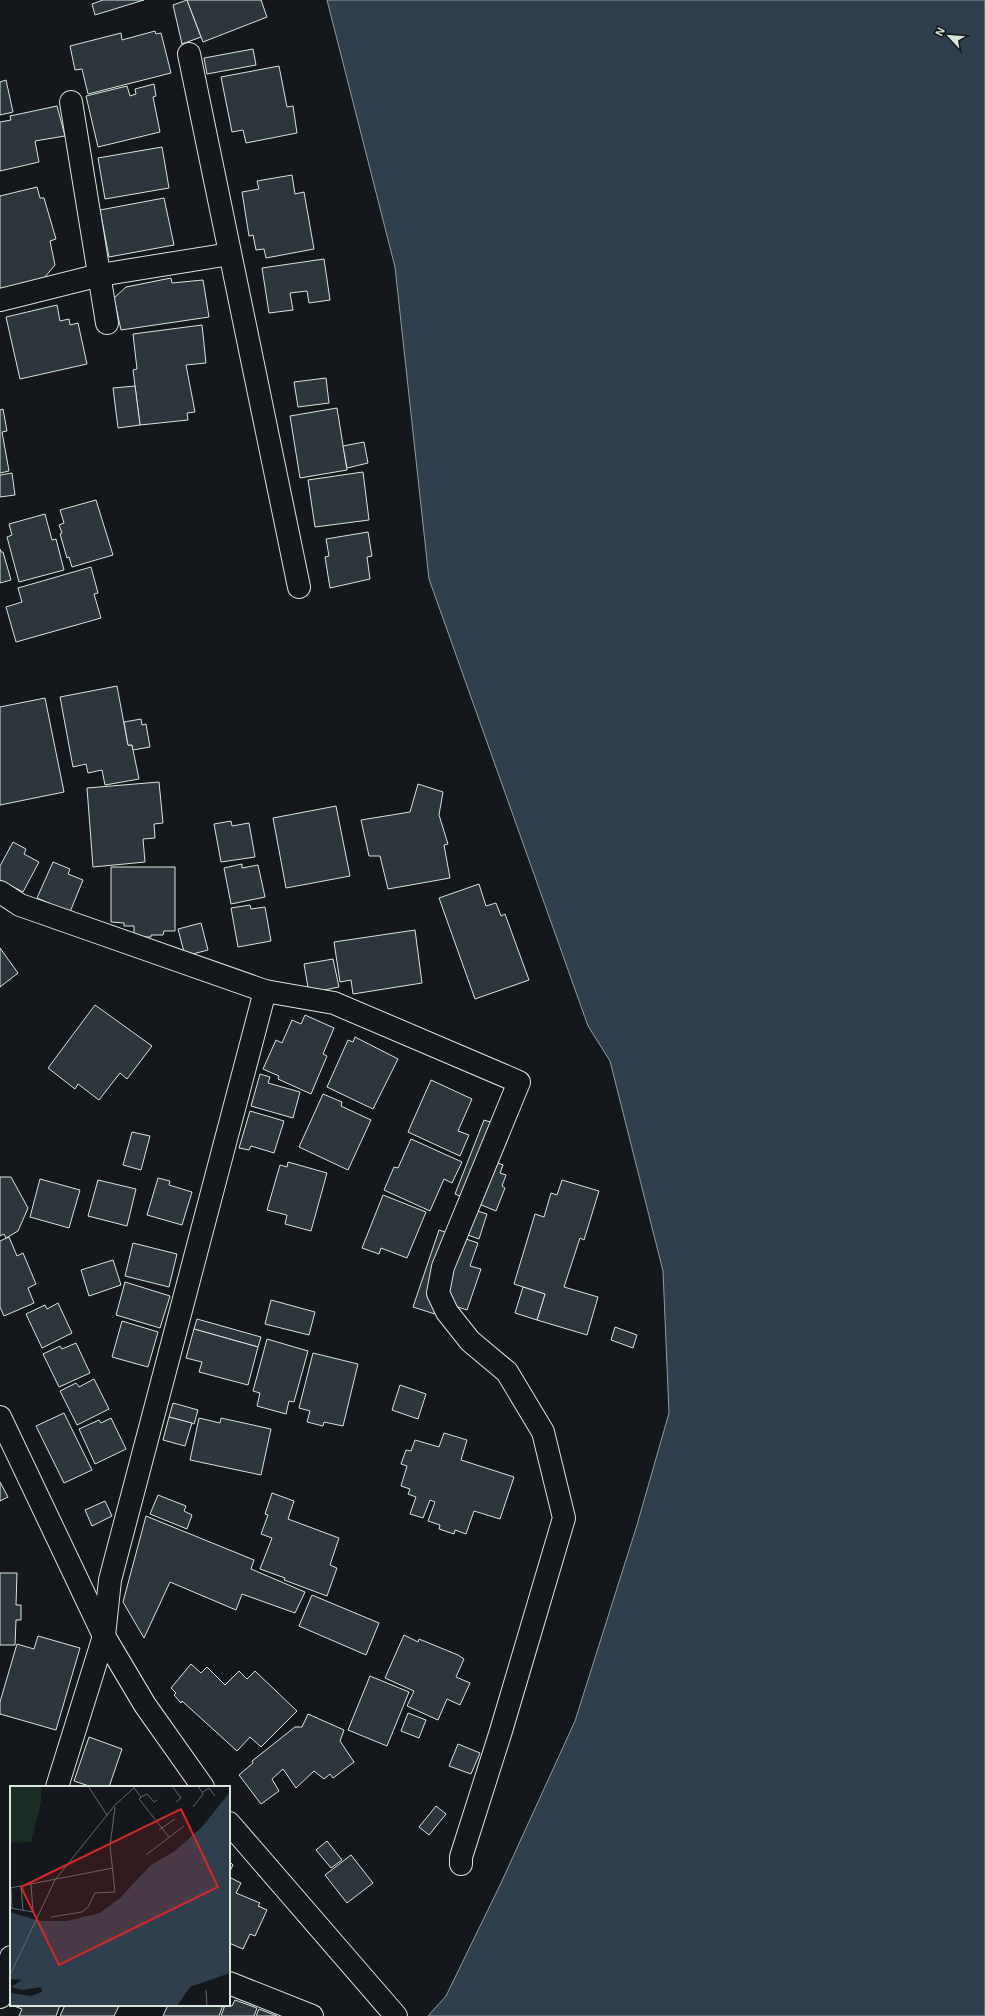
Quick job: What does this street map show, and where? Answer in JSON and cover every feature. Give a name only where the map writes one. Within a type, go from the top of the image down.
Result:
[{"type":"street","points":[[189,54],[299,588]]},
{"type":"street","points":[[71,102],[107,323]]},
{"type":"street","points":[[0,300],[100,275],[230,254]]},
{"type":"street","points":[[0,892],[20,904],[265,991],[334,1003],[519,1082],[443,1267],[438,1293],[447,1312],[459,1329],[470,1341],[507,1372],[543,1432],[564,1518],[501,1731],[461,1857],[461,1864]]},
{"type":"street","points":[[58,1786],[104,1636],[110,1580],[265,991]]},
{"type":"street","points":[[0,1417],[104,1636],[145,1705],[202,1786]]},
{"type":"street","points":[[230,1824],[391,2009]]},
{"type":"street","points":[[0,1997],[10,1961]]},
{"type":"street","points":[[230,1983],[312,2016]]},
{"type":"water","points":[[327,0],[985,0],[985,2016],[428,2016],[446,1996],[501,1883],[575,1721],[637,1525],[669,1413],[663,1271],[610,1061],[588,1026],[429,579],[395,267]]},
{"type":"building","points":[[103,0],[144,0],[95,15],[92,4]]},
{"type":"building","points":[[187,0],[201,37],[182,44],[173,5]]},
{"type":"building","points":[[187,0],[261,0],[267,17],[203,42]]},
{"type":"building","points":[[155,31],[156,34],[161,33],[171,73],[88,94],[82,69],[75,70],[70,46],[121,33],[122,40]]},
{"type":"building","points":[[253,49],[256,65],[207,74],[204,58]]},
{"type":"building","points":[[279,66],[287,107],[293,106],[297,133],[246,143],[243,130],[232,132],[221,77]]},
{"type":"building","points":[[6,80],[13,112],[0,115],[0,82]]},
{"type":"building","points":[[154,84],[156,96],[153,97],[160,132],[98,147],[86,96],[127,86],[130,96],[136,94],[135,89]]},
{"type":"building","points":[[57,106],[65,136],[35,141],[39,162],[0,171],[0,122],[11,120],[10,116]]},
{"type":"building","points":[[162,147],[169,188],[105,199],[98,158]]},
{"type":"building","points":[[292,175],[295,194],[304,192],[314,249],[266,258],[264,249],[256,250],[253,235],[249,236],[242,192],[259,189],[257,181]]},
{"type":"building","points":[[37,187],[40,198],[44,198],[56,239],[50,241],[55,265],[44,278],[0,289],[0,196]]},
{"type":"building","points":[[164,198],[174,245],[109,257],[100,210]]},
{"type":"building","points":[[324,259],[330,300],[309,303],[307,291],[290,293],[293,310],[269,313],[262,268]]},
{"type":"building","points":[[171,278],[172,283],[203,280],[209,317],[121,330],[114,298],[126,287]]},
{"type":"building","points":[[57,305],[60,321],[69,319],[70,325],[78,323],[87,364],[20,379],[6,317]]},
{"type":"building","points":[[202,325],[206,363],[186,365],[195,412],[187,413],[188,420],[140,425],[133,370],[137,369],[133,334]]},
{"type":"building","points":[[326,378],[329,403],[298,407],[294,382]]},
{"type":"building","points":[[135,386],[140,425],[118,428],[113,388]]},
{"type":"building","points":[[337,408],[347,470],[300,478],[290,416]]},
{"type":"building","points":[[3,409],[7,431],[2,432],[9,471],[0,473],[0,410]]},
{"type":"building","points":[[364,442],[368,463],[347,468],[343,446]]},
{"type":"building","points":[[363,472],[369,520],[315,527],[308,480]]},
{"type":"building","points":[[12,473],[15,495],[0,497],[0,475]]},
{"type":"building","points":[[96,500],[113,555],[72,567],[69,557],[67,558],[60,534],[62,533],[59,525],[64,523],[60,510]]},
{"type":"building","points":[[45,514],[52,540],[56,539],[64,570],[19,582],[7,537],[12,535],[9,524]]},
{"type":"building","points":[[368,532],[372,556],[367,557],[370,579],[330,588],[325,557],[329,556],[326,539]]},
{"type":"building","points":[[0,549],[1,552],[3,552],[11,580],[0,583]]},
{"type":"building","points":[[91,567],[98,593],[94,594],[101,618],[16,642],[6,607],[22,602],[18,588]]},
{"type":"building","points":[[117,686],[128,745],[132,745],[139,779],[105,785],[102,770],[88,773],[86,764],[73,767],[60,697]]},
{"type":"building","points":[[45,698],[64,792],[0,805],[0,707]]},
{"type":"building","points":[[141,719],[142,725],[146,724],[150,747],[133,750],[132,745],[128,745],[124,722]]},
{"type":"building","points":[[159,782],[163,823],[154,824],[155,838],[143,839],[145,862],[93,867],[87,788]]},
{"type":"building","points":[[418,784],[443,792],[439,815],[448,844],[444,845],[450,878],[388,889],[380,856],[369,856],[361,820],[410,812]]},
{"type":"building","points":[[336,806],[350,876],[286,888],[273,818]]},
{"type":"building","points":[[231,821],[232,826],[249,823],[255,857],[221,862],[214,824]]},
{"type":"building","points":[[13,842],[26,849],[24,854],[39,862],[23,892],[0,880],[0,866]]},
{"type":"building","points":[[53,862],[70,869],[68,874],[83,880],[70,912],[37,898]]},
{"type":"building","points":[[242,864],[242,868],[258,865],[265,897],[231,904],[224,868]]},
{"type":"building","points":[[111,867],[175,867],[175,931],[164,931],[163,935],[151,935],[151,937],[134,937],[134,926],[124,926],[124,923],[111,922]]},
{"type":"building","points":[[479,884],[486,906],[496,903],[501,916],[505,914],[529,980],[475,999],[439,898]]},
{"type":"building","points":[[250,905],[251,909],[265,907],[271,941],[238,947],[231,908]]},
{"type":"building","points":[[201,923],[208,950],[185,956],[178,929]]},
{"type":"building","points":[[415,930],[422,983],[353,994],[351,980],[340,982],[334,942]]},
{"type":"building","points":[[0,948],[18,973],[0,987]]},
{"type":"building","points":[[333,959],[339,987],[309,993],[304,964]]},
{"type":"building","points":[[95,1005],[152,1046],[127,1079],[120,1073],[99,1100],[78,1084],[75,1089],[48,1068]]},
{"type":"building","points":[[305,1015],[334,1028],[323,1054],[327,1056],[311,1094],[278,1079],[279,1076],[263,1069],[276,1040],[282,1043],[292,1020],[301,1024]]},
{"type":"building","points":[[355,1037],[398,1059],[373,1109],[327,1087],[348,1040],[353,1042]]},
{"type":"building","points":[[260,1074],[270,1077],[268,1083],[300,1092],[293,1118],[251,1106]]},
{"type":"building","points":[[431,1080],[472,1099],[458,1131],[469,1135],[460,1156],[408,1132]]},
{"type":"building","points":[[323,1094],[342,1102],[341,1106],[371,1120],[348,1170],[299,1147]]},
{"type":"building","points":[[250,1111],[284,1121],[274,1153],[251,1146],[249,1150],[239,1148]]},
{"type":"building","points":[[484,1120],[499,1125],[486,1158],[503,1165],[500,1173],[506,1175],[502,1186],[505,1188],[496,1211],[455,1194]]},
{"type":"building","points":[[132,1132],[150,1136],[141,1170],[123,1165]]},
{"type":"building","points":[[411,1139],[462,1162],[452,1183],[444,1179],[430,1211],[384,1190],[394,1167],[398,1168]]},
{"type":"building","points":[[288,1162],[327,1173],[311,1231],[285,1224],[287,1215],[267,1210],[280,1165],[287,1167]]},
{"type":"building","points":[[0,1177],[11,1177],[28,1208],[18,1231],[6,1238],[4,1234],[0,1236]]},
{"type":"building","points":[[158,1178],[170,1181],[169,1185],[192,1192],[182,1225],[147,1215]]},
{"type":"building","points":[[40,1179],[80,1190],[69,1228],[30,1217]]},
{"type":"building","points":[[98,1180],[136,1189],[127,1226],[88,1216]]},
{"type":"building","points":[[562,1180],[599,1191],[584,1240],[580,1238],[564,1287],[598,1297],[587,1335],[537,1320],[545,1294],[514,1284],[535,1214],[544,1217],[551,1193],[557,1195]]},
{"type":"building","points":[[383,1195],[426,1212],[407,1258],[381,1248],[379,1254],[362,1248]]},
{"type":"building","points":[[461,1206],[487,1214],[479,1239],[454,1230]]},
{"type":"building","points":[[439,1230],[478,1243],[470,1266],[481,1269],[467,1310],[442,1302],[438,1315],[413,1307]]},
{"type":"building","points":[[9,1237],[17,1256],[23,1253],[36,1284],[28,1288],[34,1303],[4,1316],[0,1307],[0,1241]]},
{"type":"building","points":[[133,1243],[177,1254],[169,1287],[125,1276]]},
{"type":"building","points":[[113,1260],[121,1285],[89,1296],[81,1270]]},
{"type":"building","points":[[125,1282],[170,1296],[160,1328],[116,1315]]},
{"type":"building","points":[[523,1287],[545,1294],[537,1320],[515,1313]]},
{"type":"building","points":[[271,1300],[315,1312],[309,1335],[265,1324]]},
{"type":"building","points":[[58,1303],[72,1333],[42,1348],[26,1314],[45,1305],[47,1309]]},
{"type":"building","points":[[197,1319],[261,1337],[258,1347],[194,1329]]},
{"type":"building","points":[[122,1321],[158,1332],[148,1367],[112,1357]]},
{"type":"building","points":[[615,1327],[637,1335],[633,1348],[611,1340]]},
{"type":"building","points":[[194,1329],[258,1347],[248,1385],[199,1372],[202,1362],[186,1358]]},
{"type":"building","points":[[267,1339],[308,1351],[294,1402],[289,1401],[286,1414],[257,1406],[260,1393],[253,1391]]},
{"type":"building","points":[[76,1343],[90,1373],[59,1387],[43,1354],[60,1346],[62,1349]]},
{"type":"building","points":[[313,1353],[358,1364],[343,1426],[324,1422],[323,1426],[307,1422],[310,1411],[299,1408]]},
{"type":"building","points":[[94,1379],[109,1409],[77,1425],[60,1391],[76,1383],[79,1387]]},
{"type":"building","points":[[400,1385],[426,1394],[418,1419],[392,1410]]},
{"type":"building","points":[[173,1403],[198,1410],[194,1424],[169,1417]]},
{"type":"building","points":[[64,1413],[92,1470],[64,1483],[36,1426]]},
{"type":"building","points":[[169,1417],[192,1423],[185,1446],[163,1440]]},
{"type":"building","points":[[111,1418],[126,1449],[95,1464],[79,1429],[99,1420],[101,1423]]},
{"type":"building","points":[[199,1418],[220,1423],[221,1418],[271,1429],[261,1475],[190,1460]]},
{"type":"building","points":[[444,1433],[467,1440],[461,1460],[514,1477],[500,1519],[474,1511],[466,1534],[455,1530],[454,1534],[439,1529],[440,1525],[428,1521],[435,1502],[430,1500],[423,1518],[410,1514],[416,1497],[408,1494],[410,1489],[401,1486],[407,1466],[401,1464],[406,1450],[411,1451],[415,1440],[439,1447]]},
{"type":"building","points":[[0,1482],[8,1497],[0,1501]]},
{"type":"building","points":[[272,1493],[294,1501],[288,1519],[339,1538],[330,1565],[337,1568],[327,1596],[284,1580],[285,1578],[260,1569],[272,1538],[261,1534],[268,1515],[265,1514]]},
{"type":"building","points":[[158,1495],[186,1506],[184,1511],[192,1515],[187,1529],[150,1514]]},
{"type":"building","points":[[105,1501],[112,1516],[92,1526],[85,1510]]},
{"type":"building","points":[[146,1516],[254,1560],[251,1569],[305,1592],[295,1613],[242,1594],[236,1610],[170,1582],[144,1638],[123,1602]]},
{"type":"building","points":[[0,1573],[17,1573],[16,1605],[21,1605],[21,1620],[16,1620],[15,1645],[0,1645]]},
{"type":"building","points":[[312,1595],[379,1623],[366,1655],[299,1626]]},
{"type":"building","points":[[404,1635],[418,1642],[419,1639],[458,1655],[464,1659],[456,1677],[470,1683],[460,1705],[447,1699],[438,1720],[407,1706],[414,1691],[385,1678]]},
{"type":"building","points":[[38,1636],[80,1648],[56,1730],[0,1714],[0,1702],[17,1644],[34,1649]]},
{"type":"building","points":[[191,1664],[201,1673],[207,1667],[225,1685],[239,1671],[247,1679],[255,1671],[297,1711],[261,1747],[250,1737],[237,1751],[182,1701],[181,1703],[174,1695],[176,1693],[171,1688]]},
{"type":"building","points":[[370,1676],[409,1692],[387,1746],[348,1730]]},
{"type":"building","points":[[408,1713],[426,1720],[419,1738],[401,1731]]},
{"type":"building","points":[[308,1714],[344,1730],[340,1741],[354,1762],[333,1778],[330,1774],[324,1779],[314,1771],[296,1788],[283,1769],[272,1779],[279,1791],[261,1804],[239,1775],[253,1763],[252,1761],[295,1727],[302,1727]]},
{"type":"building","points":[[89,1737],[122,1749],[109,1786],[89,1786],[74,1781]]},
{"type":"building","points":[[458,1744],[480,1753],[471,1774],[449,1766]]},
{"type":"building","points":[[436,1806],[446,1814],[429,1835],[419,1827]]},
{"type":"building","points":[[327,1841],[342,1860],[331,1868],[316,1850]]},
{"type":"building","points":[[351,1855],[373,1883],[347,1903],[325,1875]]},
{"type":"building","points":[[230,1862],[233,1865],[230,1871]]},
{"type":"building","points":[[230,1878],[241,1883],[236,1893],[260,1903],[258,1906],[267,1910],[255,1936],[250,1934],[243,1949],[230,1943]]},
{"type":"building","points":[[235,2000],[257,2008],[254,2016],[221,2016],[225,2006],[232,2006]]},
{"type":"building","points":[[14,2006],[60,2006],[56,2016],[19,2016],[22,2009]]},
{"type":"building","points":[[65,2006],[119,2006],[114,2016],[60,2016]]},
{"type":"building","points":[[168,2006],[223,2006],[219,2016],[163,2016]]},
{"type":"building","points":[[259,2009],[277,2016],[256,2016]]}]
